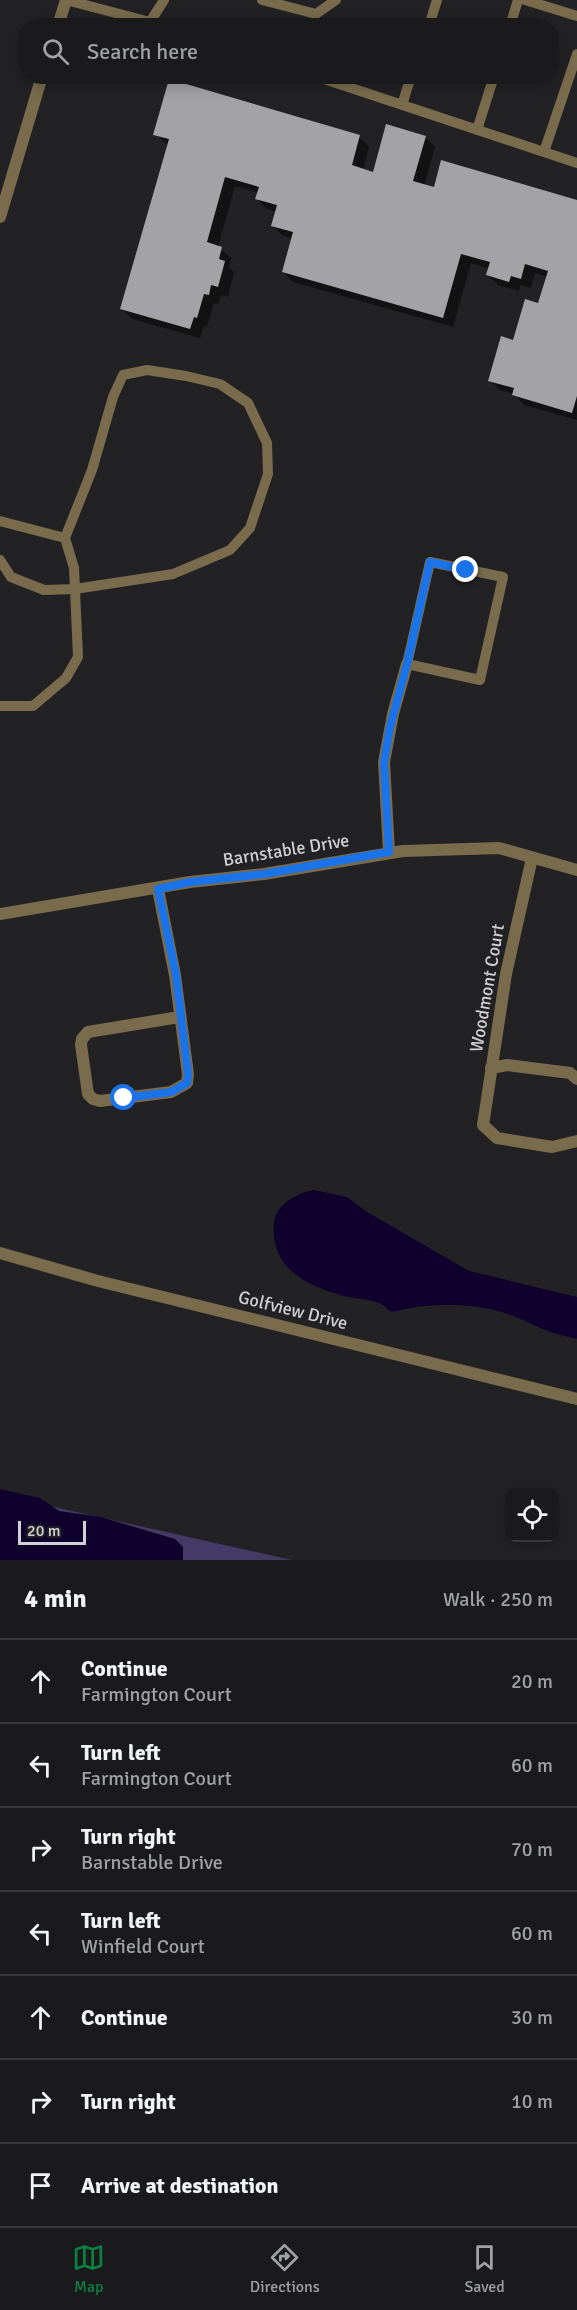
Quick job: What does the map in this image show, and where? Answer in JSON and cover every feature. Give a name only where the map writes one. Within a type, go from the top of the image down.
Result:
[{"type":"street","points":[[60,18],[66,0]]},
{"type":"street","points":[[0,217],[40,84]]},
{"type":"street","points":[[389,852],[384,762],[393,714],[407,664]]},
{"type":"street","name":"Barnstable Drive","points":[[0,914],[190,882],[264,874],[389,852],[499,848],[577,870]]},
{"type":"street","name":"Woodmont Court","points":[[532,858],[506,974],[483,1125],[497,1138],[552,1147],[577,1141]]},
{"type":"street","points":[[158,889],[170,941],[188,1074],[187,1083],[171,1092],[100,1101],[87,1094],[81,1045],[82,1039],[88,1032],[179,1017]]},
{"type":"street","points":[[491,1068],[507,1065],[570,1073],[577,1079]]},
{"type":"street","name":"Golfview Drive","points":[[0,1253],[98,1281],[577,1399]]},
{"type":"lane","points":[[66,0],[135,18]]},
{"type":"lane","points":[[153,18],[164,0]]},
{"type":"lane","points":[[262,0],[316,15]]},
{"type":"lane","points":[[316,15],[321,0]]},
{"type":"lane","points":[[316,15],[336,0]]},
{"type":"lane","points":[[431,18],[437,0]]},
{"type":"lane","points":[[512,18],[518,0]]},
{"type":"lane","points":[[525,0],[577,16]]},
{"type":"lane","points":[[544,152],[577,54]]},
{"type":"lane","points":[[339,84],[577,163]]},
{"type":"lane","points":[[402,105],[409,84]]},
{"type":"lane","points":[[477,130],[491,84]]},
{"type":"lane","points":[[0,560],[11,578],[44,590],[75,589],[173,574],[230,550],[250,528],[268,474],[267,443],[248,403],[220,384],[186,376],[147,370],[123,375],[113,397],[92,470],[65,538],[74,568],[75,589],[78,657],[66,678],[33,706],[0,706]]},
{"type":"lane","points":[[0,520],[65,538]]},
{"type":"lane","points":[[430,562],[503,577],[480,680],[407,664],[430,562]]},
{"type":"shaded area","points":[[314,1190],[347,1197],[367,1212],[469,1271],[577,1297],[577,1339],[488,1309],[460,1305],[433,1305],[392,1312],[377,1302],[344,1296],[316,1287],[293,1273],[284,1263],[274,1239],[274,1223],[283,1205],[288,1200]]},
{"type":"shaded area","points":[[0,1489],[40,1498],[59,1511],[101,1517],[175,1539],[183,1547],[183,1560],[0,1560]]},
{"type":"shaded area","points":[[0,1495],[292,1560],[0,1560]]},
{"type":"building","points":[[168,84],[186,84],[360,135],[352,165],[373,172],[386,124],[426,136],[413,181],[434,187],[441,160],[577,200],[577,396],[572,413],[512,395],[514,388],[488,381],[501,336],[513,340],[525,299],[538,303],[548,271],[525,264],[521,279],[511,276],[509,282],[486,275],[490,262],[461,254],[443,318],[282,272],[293,232],[271,226],[277,205],[255,199],[259,187],[225,177],[207,242],[222,247],[219,259],[225,261],[218,287],[211,285],[209,295],[204,294],[197,318],[194,317],[190,329],[120,309],[169,139],[153,135]]},
{"type":"route","points":[[124,1098],[171,1092],[187,1083],[188,1074],[179,1017],[176,975],[158,889],[190,882],[264,874],[389,852],[384,762],[390,727],[398,702],[430,562],[466,570]]}]
